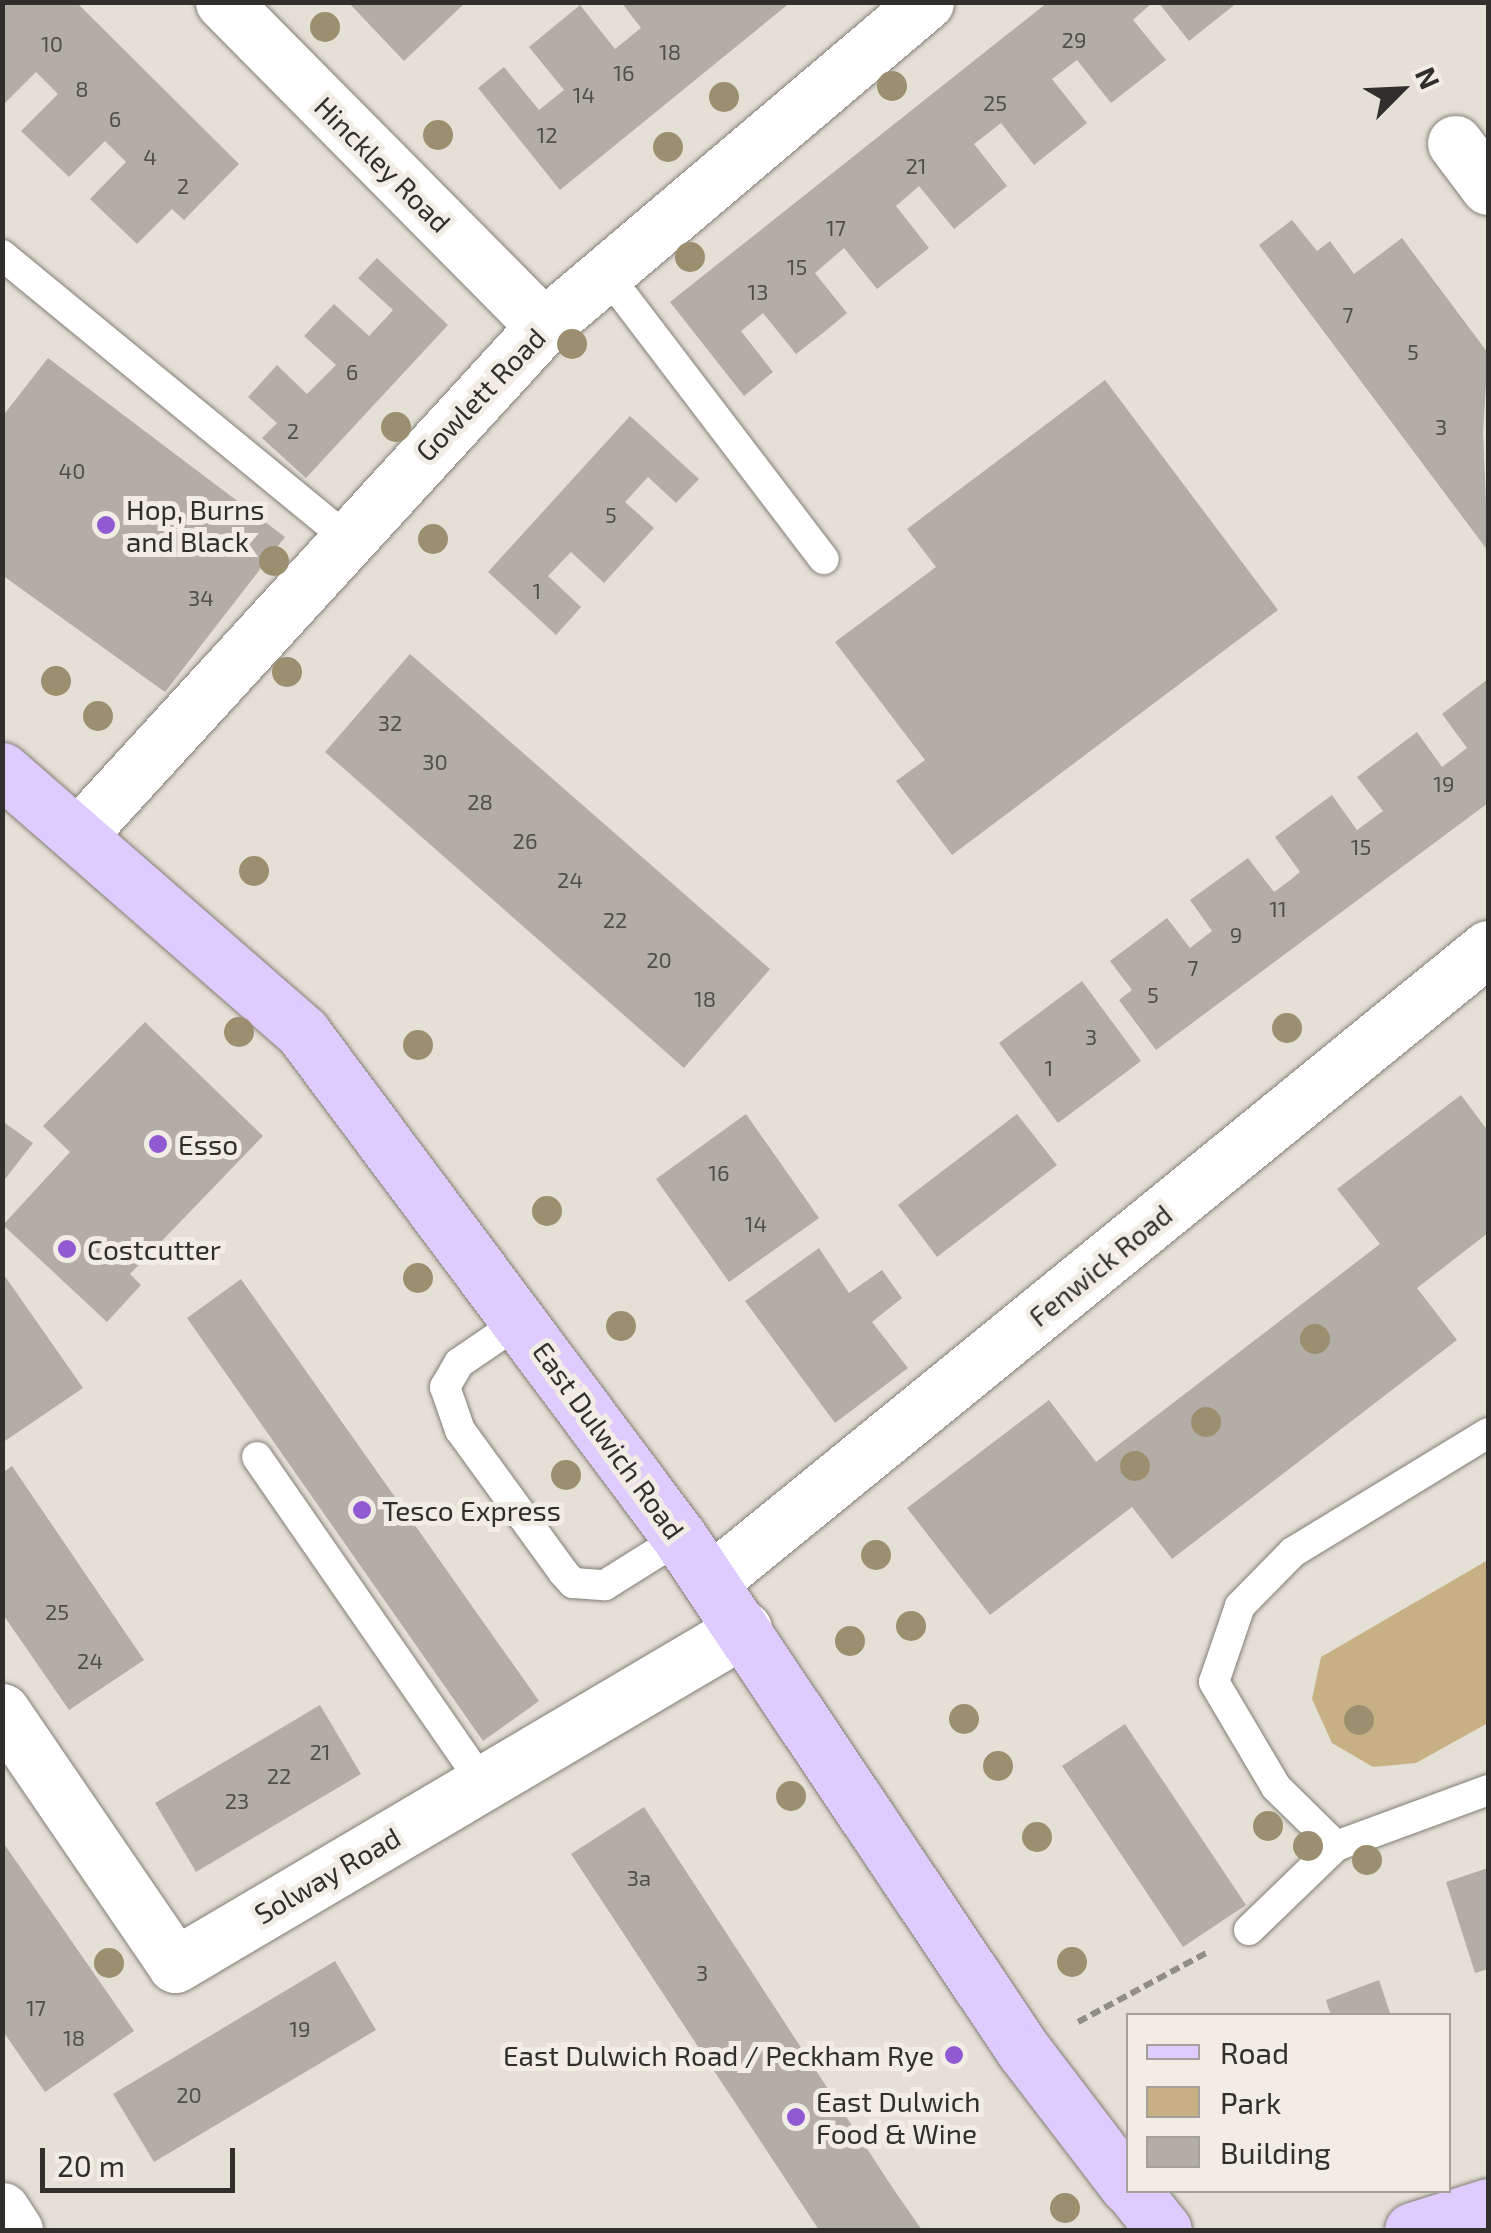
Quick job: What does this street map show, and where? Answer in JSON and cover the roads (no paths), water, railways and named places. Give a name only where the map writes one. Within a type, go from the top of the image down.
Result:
[{"type":"main road","name":"East Dulwich Road","points":[[2,770],[80,834],[303,1033],[522,1320],[711,1581],[1024,2051],[1126,2183]]},
{"type":"main road","name":"East Dulwich Road","points":[[1134,2193],[1164,2230]]},
{"type":"main road","points":[[1412,2230],[1488,2206]]},
{"type":"street","name":"Hinckley Road","points":[[223,2],[544,326]]},
{"type":"street","name":"Gowlett Road","points":[[80,834],[345,536],[544,326],[926,2]]},
{"type":"street","points":[[1455,143],[1488,187]]},
{"type":"street","name":"Fenwick Road","points":[[711,1581],[1488,948]]},
{"type":"street","name":"Solway Road","points":[[2,1711],[175,1965],[744,1628]]},
{"type":"street","points":[[2,2210],[14,2230]]},
{"type":"lane","points":[[2,255],[345,536]]},
{"type":"lane","points":[[605,272],[824,559]]},
{"type":"lane","points":[[522,1320],[459,1363],[445,1387],[460,1430],[551,1556],[573,1583],[594,1587],[615,1581],[680,1538]]},
{"type":"lane","points":[[1336,1846],[1276,1788],[1214,1682],[1240,1606],[1293,1552],[1488,1433]]},
{"type":"lane","points":[[257,1458],[483,1784]]},
{"type":"lane","points":[[1248,1930],[1336,1846],[1488,1790]]},
{"type":"place","name":"Hop, Burns and Black","points":[[106,525]]},
{"type":"place","name":"Esso","points":[[158,1144]]},
{"type":"place","name":"Costcutter","points":[[67,1249]]},
{"type":"place","name":"Tesco Express","points":[[362,1510]]},
{"type":"place","name":"East Dulwich Road / Peckham Rye","points":[[954,2055]]},
{"type":"place","name":"East Dulwich Food & Wine","points":[[796,2117]]}]
